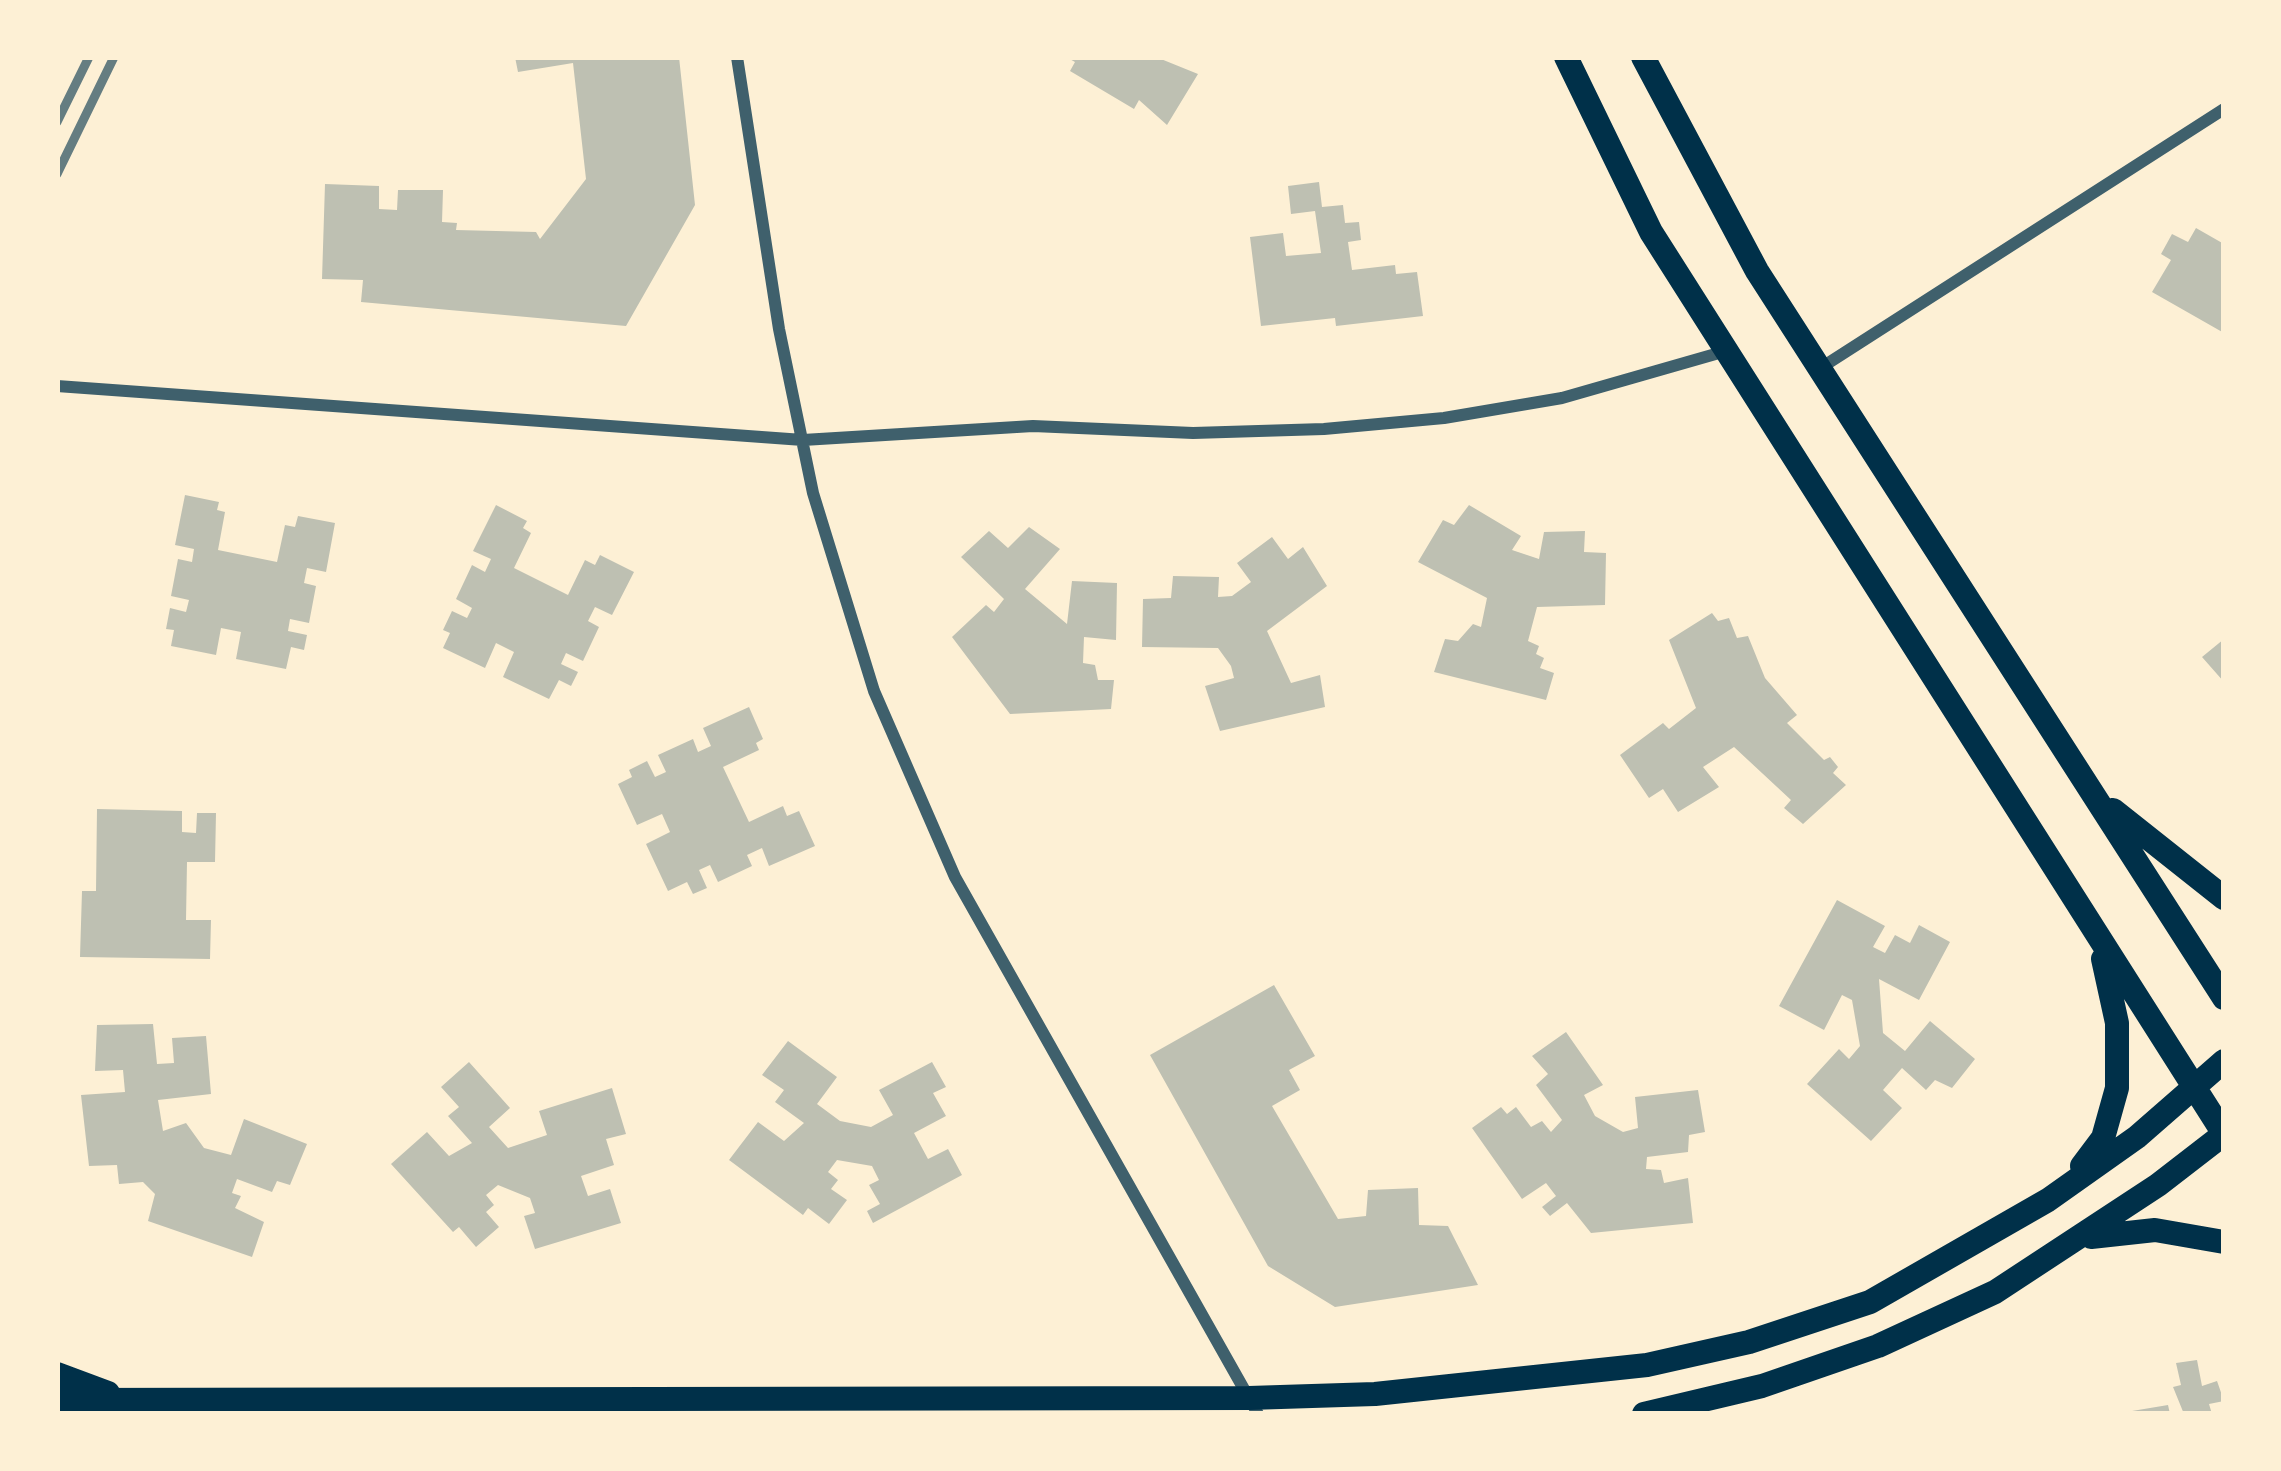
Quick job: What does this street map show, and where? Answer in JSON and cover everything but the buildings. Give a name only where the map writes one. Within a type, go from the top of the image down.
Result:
[{"type":"main road","points":[[1566,57],[1651,232],[2224,1134],[2077,1240],[1995,1292],[1878,1346],[1762,1386],[1643,1414]]},
{"type":"main road","points":[[1643,57],[1757,271],[2224,998]]},
{"type":"main road","points":[[2090,788],[2224,898]]},
{"type":"main road","points":[[2048,1200],[2103,1138],[2113,1112],[2116,1022],[2096,934]]},
{"type":"main road","points":[[57,1400],[1254,1406],[1647,1365],[1749,1342],[1870,1302],[2048,1200],[2137,1137],[2224,1061]]},
{"type":"main road","points":[[2077,1240],[2155,1230],[2224,1242]]},
{"type":"main road","points":[[57,1374],[134,1401]]},
{"type":"street","points":[[737,57],[778,329],[803,440],[839,587],[919,802],[1012,980],[1254,1406]]},
{"type":"street","points":[[1820,369],[2224,109]]},
{"type":"street","points":[[57,386],[803,440],[1034,426],[1193,433],[1344,428],[1562,398],[1726,351]]},
{"type":"railway","points":[[57,122],[89,57]]},
{"type":"railway","points":[[57,174],[114,57]]}]
